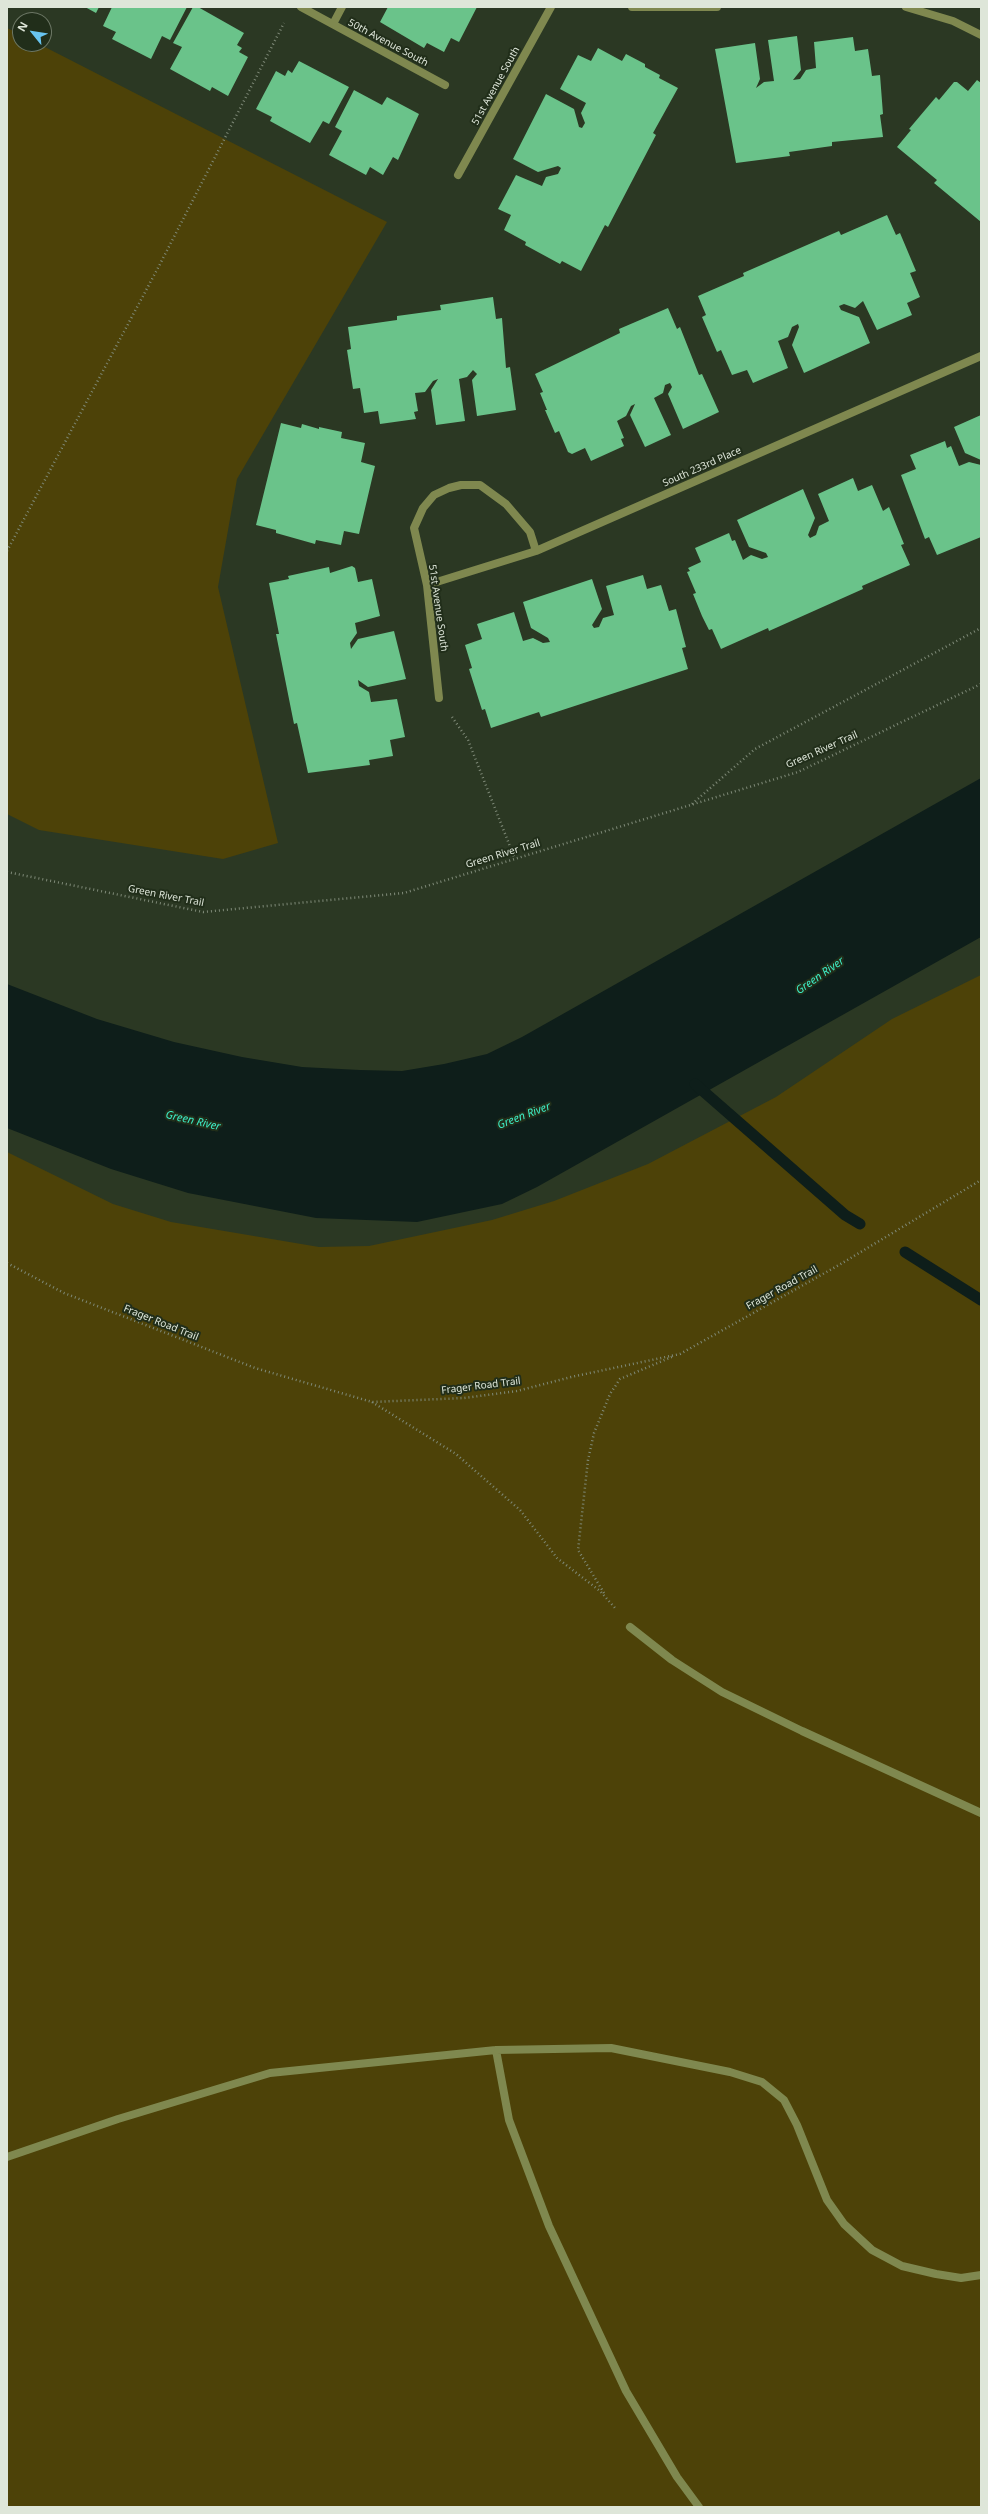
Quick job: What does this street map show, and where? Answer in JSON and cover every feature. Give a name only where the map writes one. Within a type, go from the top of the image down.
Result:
[{"type":"street","name":"50th Avenue South","points":[[301,7],[445,84]]},
{"type":"street","points":[[333,24],[342,7]]},
{"type":"street","name":"51st Avenue South","points":[[458,175],[552,7]]},
{"type":"street","points":[[632,7],[717,7]]},
{"type":"street","points":[[906,7],[953,21],[981,35]]},
{"type":"street","name":"South 233rd Place","points":[[427,585],[536,551],[981,356]]},
{"type":"street","name":"51st Avenue South","points":[[439,698],[427,585],[414,528],[423,508],[434,495],[449,488],[461,485],[480,486],[492,492],[506,504],[530,532],[536,551]]},
{"type":"street","points":[[630,1626],[672,1660],[722,1692],[802,1731],[981,1813]]},
{"type":"street","points":[[7,2156],[118,2119],[270,2073],[496,2050],[611,2048],[730,2072],[762,2082],[784,2100],[797,2125],[827,2200],[844,2224],[872,2250],[902,2266],[936,2274],[961,2278],[981,2275]]},
{"type":"street","points":[[496,2050],[509,2120],[549,2226],[626,2391],[677,2477],[699,2507]]},
{"type":"path","points":[[7,551],[159,266],[285,21]]},
{"type":"path","points":[[692,804],[755,749],[981,628]]},
{"type":"path","name":"Green River Trail","points":[[7,872],[203,912],[404,892],[798,772],[981,684]]},
{"type":"path","points":[[439,698],[468,740],[515,858]]},
{"type":"path","name":"Frager Road Trail","points":[[7,1263],[64,1293],[255,1368],[372,1402],[464,1398],[517,1391],[571,1377],[680,1354],[839,1265],[981,1180]]},
{"type":"path","points":[[608,1600],[578,1550],[588,1460],[594,1434],[610,1394],[620,1379],[680,1354]]},
{"type":"path","points":[[372,1402],[456,1454],[520,1510],[557,1558],[600,1591],[630,1626]]},
{"type":"shaded area","points":[[7,28],[12,30],[12,52],[52,52],[52,51],[387,222],[237,479],[218,587],[278,843],[223,859],[39,830],[7,814]]},
{"type":"shaded area","points":[[981,975],[981,2507],[7,2507],[7,1152],[113,1204],[171,1222],[319,1247],[369,1246],[492,1220],[554,1201],[648,1164],[776,1097],[892,1019]]},
{"type":"water","name":"Green River","points":[[981,778],[981,937],[537,1187],[502,1204],[417,1222],[316,1218],[188,1193],[111,1169],[7,1128],[7,984],[97,1019],[174,1042],[242,1057],[302,1067],[360,1070],[402,1071],[444,1064],[487,1054],[522,1037]]},
{"type":"building","points":[[85,7],[99,7],[96,13]]},
{"type":"building","points":[[112,7],[187,7],[170,40],[162,36],[151,59],[112,39],[116,32],[103,26]]},
{"type":"building","points":[[193,7],[198,7],[244,33],[237,45],[242,48],[239,52],[248,57],[228,96],[212,87],[210,91],[170,69],[182,47],[173,43]]},
{"type":"building","points":[[388,7],[477,7],[459,42],[451,38],[444,52],[427,43],[424,48],[380,22]]},
{"type":"building","points":[[797,36],[801,70],[793,80],[800,79],[806,70],[816,68],[814,42],[853,37],[855,51],[868,49],[872,76],[880,75],[883,114],[880,115],[883,137],[832,142],[832,146],[789,152],[790,156],[736,163],[715,49],[755,43],[760,79],[756,88],[764,82],[774,81],[768,40]]},
{"type":"building","points":[[598,48],[622,61],[626,54],[645,64],[645,67],[660,75],[659,78],[678,88],[653,133],[656,135],[608,227],[605,225],[581,271],[562,261],[560,264],[525,245],[526,242],[504,230],[511,215],[498,209],[516,175],[542,186],[546,177],[558,174],[561,168],[558,166],[538,172],[513,159],[546,94],[574,109],[579,127],[582,128],[585,123],[581,113],[586,103],[560,89],[578,55],[591,61]]},
{"type":"building","points":[[299,61],[349,87],[329,124],[323,121],[310,143],[270,121],[272,117],[256,109],[276,71],[285,76],[288,70],[292,73]]},
{"type":"building","points":[[977,80],[981,83],[981,222],[934,183],[937,180],[897,147],[911,130],[909,129],[936,97],[939,100],[954,82],[957,82],[968,91]]},
{"type":"building","points":[[354,90],[382,105],[387,97],[419,114],[398,160],[393,157],[383,175],[370,167],[366,175],[329,155],[342,131],[335,127]]},
{"type":"building","points":[[887,215],[896,235],[900,233],[916,271],[910,273],[920,297],[907,303],[912,315],[877,330],[863,301],[855,308],[844,304],[839,306],[841,310],[859,317],[870,343],[804,373],[792,345],[799,327],[798,324],[792,327],[788,337],[778,341],[788,368],[753,383],[747,370],[732,375],[721,350],[717,352],[702,317],[706,315],[698,296],[744,276],[743,273],[839,231],[841,235]]},
{"type":"building","points":[[493,297],[496,319],[502,318],[506,368],[510,367],[516,410],[477,416],[472,380],[477,374],[473,370],[467,377],[459,379],[465,421],[436,425],[431,390],[438,379],[433,381],[425,392],[415,393],[418,411],[414,412],[416,419],[380,424],[378,411],[364,413],[360,388],[353,389],[347,350],[351,349],[348,327],[397,320],[397,316],[441,310],[440,305]]},
{"type":"building","points":[[668,308],[677,329],[680,327],[699,375],[702,374],[719,412],[683,429],[668,394],[672,387],[670,383],[665,385],[663,393],[654,398],[671,435],[645,447],[630,415],[635,404],[631,406],[626,416],[617,421],[624,438],[621,439],[624,446],[591,461],[585,448],[572,454],[568,452],[559,431],[555,433],[545,410],[547,410],[540,393],[543,392],[535,374],[620,333],[619,329]]},
{"type":"building","points":[[981,415],[981,460],[965,453],[954,427]]},
{"type":"building","points":[[281,423],[301,428],[302,424],[319,429],[319,427],[342,432],[341,438],[365,443],[361,462],[375,466],[359,534],[344,531],[341,545],[316,540],[315,544],[276,533],[276,530],[256,525]]},
{"type":"building","points":[[945,441],[947,448],[951,446],[959,466],[969,462],[981,465],[981,537],[937,555],[929,537],[925,539],[901,475],[916,469],[910,455]]},
{"type":"building","points":[[853,478],[858,491],[872,485],[883,511],[889,507],[904,544],[901,545],[910,565],[862,586],[863,589],[769,631],[768,628],[721,649],[712,629],[709,630],[702,616],[693,594],[696,593],[687,572],[690,571],[688,568],[701,562],[695,548],[729,533],[732,541],[735,540],[743,560],[751,555],[762,559],[768,557],[766,553],[749,547],[737,520],[803,489],[815,518],[808,535],[810,538],[816,535],[819,526],[829,521],[818,494]]},
{"type":"building","points":[[352,566],[355,568],[358,582],[372,579],[380,616],[355,623],[357,633],[350,643],[351,649],[358,639],[394,631],[406,679],[368,687],[358,680],[359,686],[369,692],[371,702],[397,699],[405,737],[390,740],[393,756],[369,760],[370,765],[308,773],[297,723],[294,724],[276,634],[279,634],[269,583],[289,579],[288,576],[329,567],[330,573]]},
{"type":"building","points":[[643,575],[647,589],[661,585],[669,611],[676,609],[686,647],[682,648],[688,669],[541,717],[539,712],[491,728],[485,709],[482,710],[469,669],[472,668],[465,645],[482,639],[477,624],[514,612],[523,641],[533,638],[543,643],[550,642],[548,638],[531,628],[523,602],[592,579],[602,609],[592,625],[594,628],[599,627],[603,618],[614,615],[606,586]]},
{"type":"waterway","points":[[695,1084],[845,1215],[860,1224]]},
{"type":"waterway","points":[[905,1252],[981,1300]]}]
